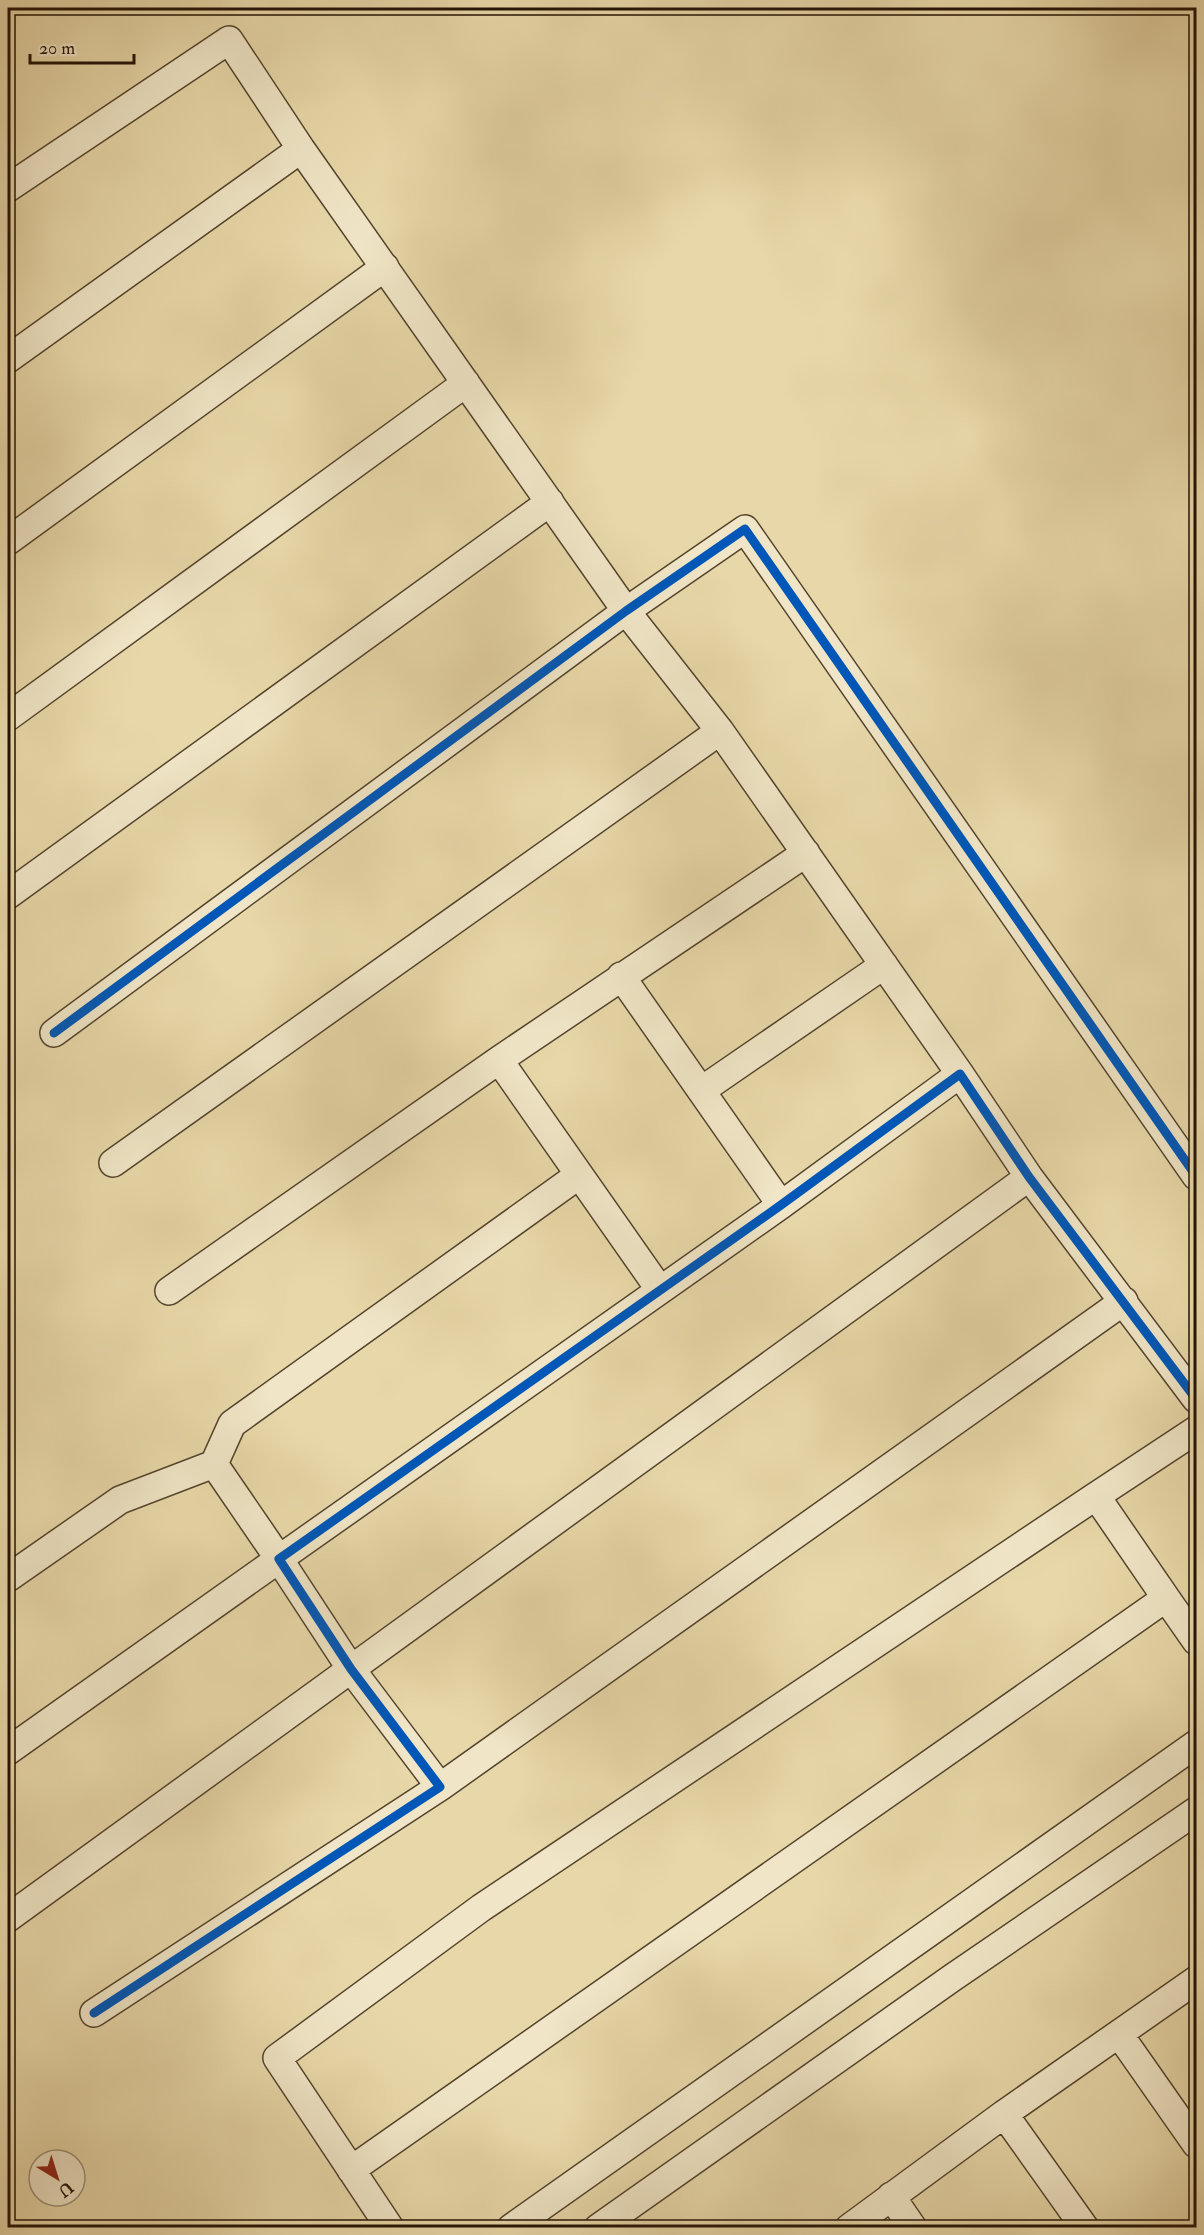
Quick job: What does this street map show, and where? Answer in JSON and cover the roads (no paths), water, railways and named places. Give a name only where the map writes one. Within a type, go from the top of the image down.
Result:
[{"type":"street","points":[[8,188],[229,40],[301,149],[626,611],[720,731],[960,1074],[1029,1177],[1197,1400]]},
{"type":"street","points":[[8,359],[301,149]]},
{"type":"street","points":[[8,542],[385,267]]},
{"type":"street","points":[[8,717],[466,383]]},
{"type":"street","points":[[8,895],[550,502]]},
{"type":"street","points":[[54,1033],[626,611],[745,529],[1197,1176]]},
{"type":"street","points":[[112,1163],[720,731]]},
{"type":"street","points":[[169,1291],[621,976],[806,853]]},
{"type":"street","points":[[702,1090],[884,965]]},
{"type":"street","points":[[621,976],[781,1205]]},
{"type":"street","points":[[499,1060],[660,1290]]},
{"type":"street","points":[[8,1751],[781,1205],[960,1074]]},
{"type":"street","points":[[8,1578],[120,1500],[214,1464],[232,1424],[579,1175]]},
{"type":"street","points":[[8,1918],[1029,1177]]},
{"type":"street","points":[[94,2013],[440,1787],[1124,1301]]},
{"type":"street","points":[[390,2228],[277,2058],[481,1908],[1197,1430]]},
{"type":"street","points":[[214,1464],[351,1669],[440,1787]]},
{"type":"street","points":[[1096,1496],[1197,1641]]},
{"type":"street","points":[[351,2170],[1166,1598]]},
{"type":"street","points":[[511,2228],[1197,1744]]},
{"type":"street","points":[[598,2228],[952,1978],[1197,1811]]},
{"type":"street","points":[[849,2228],[1004,2114],[1197,1980]]},
{"type":"street","points":[[1119,2034],[1197,2144]]},
{"type":"street","points":[[1004,2114],[1084,2228]]},
{"type":"street","points":[[891,2196],[913,2228]]}]
